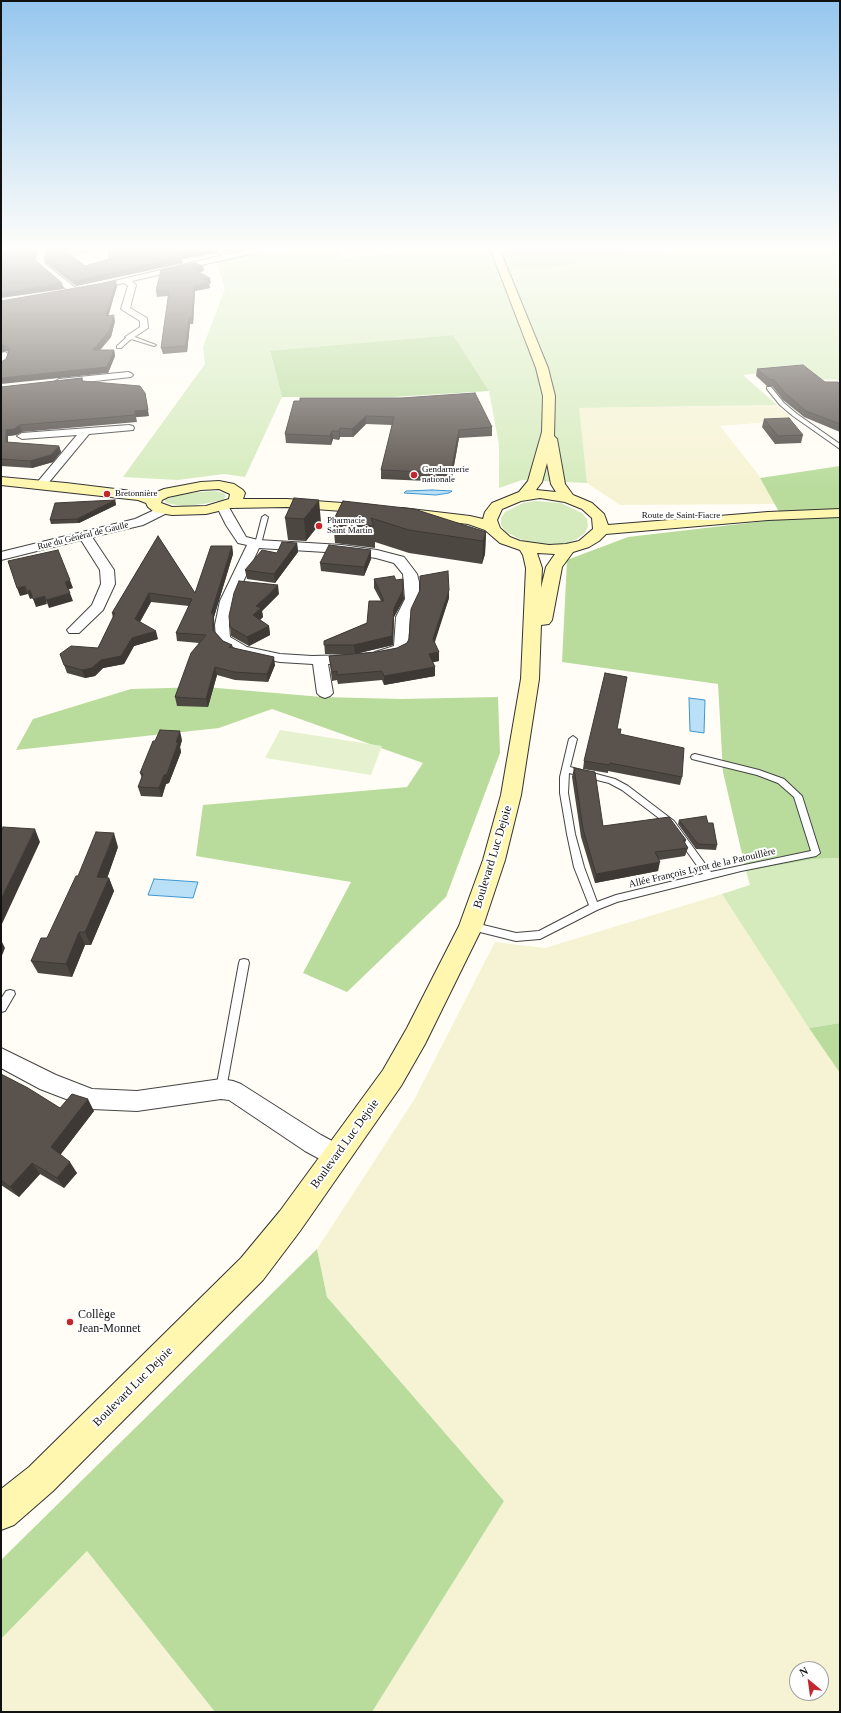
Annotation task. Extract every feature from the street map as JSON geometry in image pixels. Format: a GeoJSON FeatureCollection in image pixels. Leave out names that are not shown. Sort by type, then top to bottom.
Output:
{"type":"FeatureCollection","features":[{"type":"Feature","properties":{"kind":"main road"},"geometry":{"type":"LineString","coordinates":[[526,328],[542,368],[549,396],[549,432],[558,484],[568,498]]}},
{"type":"Feature","properties":{"kind":"main road"},"geometry":{"type":"LineString","coordinates":[[524,496],[535,482],[549,432]]}},
{"type":"Feature","properties":{"kind":"main road"},"geometry":{"type":"LineString","coordinates":[[1,482],[66,487],[140,496],[158,505],[195,511],[231,501],[287,503],[420,513],[470,520],[492,527],[505,540],[526,548],[549,550],[567,549],[588,542],[601,530],[599,517],[594,511],[581,502],[552,495],[524,496],[508,500],[497,506],[471,510],[420,513]]}},
{"type":"Feature","properties":{"kind":"main road"},"geometry":{"type":"LineString","coordinates":[[66,487],[82,486],[170,491],[219,485],[229,487],[231,501]]}},
{"type":"Feature","properties":{"kind":"main road"},"geometry":{"type":"LineString","coordinates":[[158,505],[158,496],[170,491]]}},
{"type":"Feature","properties":{"kind":"main road"},"geometry":{"type":"LineString","coordinates":[[492,527],[491,515],[497,506]]}},
{"type":"Feature","properties":{"kind":"main road","name":"Route de Saint-Fiacre"},"geometry":{"type":"LineString","coordinates":[[594,511],[615,514],[768,516]]}},
{"type":"Feature","properties":{"kind":"main road","name":"Route de Saint-Fiacre"},"geometry":{"type":"LineString","coordinates":[[601,530],[768,516],[840,513]]}},
{"type":"Feature","properties":{"kind":"main road","name":"Boulevard Luc Dejoie"},"geometry":{"type":"LineString","coordinates":[[526,548],[531,555],[534,568],[530,679]]}},
{"type":"Feature","properties":{"kind":"main road","name":"Boulevard Luc Dejoie"},"geometry":{"type":"LineString","coordinates":[[1,1512],[41,1479],[252,1269],[290,1221],[399,1066],[442,986],[471,926],[494,860],[511,795],[530,679],[554,567],[567,549]]}},
{"type":"Feature","properties":{"kind":"street"},"geometry":{"type":"LineString","coordinates":[[130,337],[144,328]]}},
{"type":"Feature","properties":{"kind":"street"},"geometry":{"type":"LineString","coordinates":[[1,356],[5,355],[1,365]]}},
{"type":"Feature","properties":{"kind":"street"},"geometry":{"type":"LineString","coordinates":[[46,384],[128,375]]}},
{"type":"Feature","properties":{"kind":"street"},"geometry":{"type":"LineString","coordinates":[[22,436],[128,428]]}},
{"type":"Feature","properties":{"kind":"street"},"geometry":{"type":"LineString","coordinates":[[41,485],[87,430]]}},
{"type":"Feature","properties":{"kind":"street"},"geometry":{"type":"LineString","coordinates":[[231,501],[238,535],[242,540],[256,544],[342,549],[377,554],[399,560],[406,568],[412,582],[412,599],[403,617],[401,648],[392,653],[376,656],[355,659],[320,660],[280,658],[244,651],[231,645],[223,638],[222,625],[227,601],[234,583],[256,544]]}},
{"type":"Feature","properties":{"kind":"street","name":"Rue du Général de Gaulle"},"geometry":{"type":"LineString","coordinates":[[1,556],[139,522],[158,505]]}},
{"type":"Feature","properties":{"kind":"street"},"geometry":{"type":"LineString","coordinates":[[74,630],[98,607],[108,584],[107,570],[85,536]]}},
{"type":"Feature","properties":{"kind":"street"},"geometry":{"type":"LineString","coordinates":[[234,583],[249,585]]}},
{"type":"Feature","properties":{"kind":"street"},"geometry":{"type":"LineString","coordinates":[[320,660],[325,693]]}},
{"type":"Feature","properties":{"kind":"street"},"geometry":{"type":"LineString","coordinates":[[1,1057],[48,1082],[92,1099],[137,1101],[221,1089],[233,1091],[313,1143],[337,1156]]}},
{"type":"Feature","properties":{"kind":"lane"},"geometry":{"type":"LineString","coordinates":[[119,347],[130,337],[154,345]]}},
{"type":"Feature","properties":{"kind":"lane"},"geometry":{"type":"LineString","coordinates":[[769,388],[782,404],[791,412],[840,447]]}},
{"type":"Feature","properties":{"kind":"lane"},"geometry":{"type":"LineString","coordinates":[[256,544],[265,517]]}},
{"type":"Feature","properties":{"kind":"lane"},"geometry":{"type":"LineString","coordinates":[[573,739],[566,768],[564,794],[579,867],[594,907]]}},
{"type":"Feature","properties":{"kind":"lane","name":"Allée François Lyrot de la Patouillère"},"geometry":{"type":"LineString","coordinates":[[471,926],[516,937],[540,935],[594,907],[616,899],[709,876],[816,854],[798,796],[780,780],[759,773],[695,757]]}},
{"type":"Feature","properties":{"kind":"lane"},"geometry":{"type":"LineString","coordinates":[[566,768],[612,781],[625,788],[671,823],[709,876]]}},
{"type":"Feature","properties":{"kind":"lane"},"geometry":{"type":"LineString","coordinates":[[221,1089],[244,963]]}},
{"type":"Feature","properties":{"kind":"lane"},"geometry":{"type":"LineString","coordinates":[[1,1008],[10,994]]}},
{"type":"Feature","properties":{"kind":"shaded area"},"geometry":{"type":"Polygon","coordinates":[[[777,405],[794,420],[720,426],[758,474],[775,504],[620,505],[587,483],[578,408],[777,405]]]}},
{"type":"Feature","properties":{"kind":"shaded area"},"geometry":{"type":"Polygon","coordinates":[[[722,894],[840,1073],[840,1712],[372,1712],[504,1501],[327,1297],[317,1249],[414,1100],[495,942],[545,948],[722,894]]]}},
{"type":"Feature","properties":{"kind":"shaded area"},"geometry":{"type":"Polygon","coordinates":[[[87,1551],[215,1712],[1,1712],[1,1639],[87,1551]]]}},
{"type":"Feature","properties":{"kind":"green space"},"geometry":{"type":"Polygon","coordinates":[[[210,328],[840,328],[840,380],[818,379],[802,369],[743,375],[777,405],[579,408],[587,483],[522,480],[499,488],[499,445],[489,391],[453,335],[270,352],[282,397],[245,477],[224,474],[178,480],[123,477],[205,364],[203,347],[210,328]]]}},
{"type":"Feature","properties":{"kind":"green space"},"geometry":{"type":"Polygon","coordinates":[[[453,335],[489,391],[393,397],[282,397],[270,351],[453,335]]]}},
{"type":"Feature","properties":{"kind":"green space"},"geometry":{"type":"Polygon","coordinates":[[[840,466],[840,858],[815,859],[746,871],[723,772],[718,684],[562,662],[567,560],[628,537],[783,519],[760,478],[840,466]]]}},
{"type":"Feature","properties":{"kind":"green space"},"geometry":{"type":"Polygon","coordinates":[[[214,491],[224,493],[226,496],[223,500],[183,506],[166,503],[165,500],[178,494],[214,491]]]}},
{"type":"Feature","properties":{"kind":"green space"},"geometry":{"type":"Polygon","coordinates":[[[535,501],[561,503],[582,513],[587,519],[588,526],[585,533],[577,539],[567,543],[554,545],[526,542],[506,532],[501,525],[501,518],[505,512],[523,503],[535,501]]]}},
{"type":"Feature","properties":{"kind":"green space"},"geometry":{"type":"Polygon","coordinates":[[[205,687],[322,697],[401,699],[498,697],[500,753],[446,897],[347,992],[303,973],[351,882],[196,856],[203,805],[407,787],[423,763],[272,709],[219,728],[16,750],[33,719],[131,689],[205,687]]]}},
{"type":"Feature","properties":{"kind":"green space"},"geometry":{"type":"Polygon","coordinates":[[[280,730],[382,746],[371,775],[265,758],[280,730]]]}},
{"type":"Feature","properties":{"kind":"green space"},"geometry":{"type":"Polygon","coordinates":[[[840,858],[840,1023],[809,1028],[722,894],[750,885],[746,871],[815,859],[840,858]]]}},
{"type":"Feature","properties":{"kind":"green space"},"geometry":{"type":"Polygon","coordinates":[[[840,1023],[840,1073],[809,1028],[840,1023]]]}},
{"type":"Feature","properties":{"kind":"green space"},"geometry":{"type":"Polygon","coordinates":[[[317,1249],[327,1297],[504,1501],[372,1712],[215,1712],[87,1551],[1,1639],[1,1560],[317,1249]]]}},
{"type":"Feature","properties":{"kind":"water"},"geometry":{"type":"Polygon","coordinates":[[[406,491],[452,491],[449,493],[436,495],[404,493],[406,491]]]}},
{"type":"Feature","properties":{"kind":"water"},"geometry":{"type":"Polygon","coordinates":[[[689,698],[705,700],[704,733],[690,731],[689,698]]]}},
{"type":"Feature","properties":{"kind":"water"},"geometry":{"type":"Polygon","coordinates":[[[154,879],[198,882],[193,898],[148,895],[154,879]]]}},
{"type":"Feature","properties":{"kind":"building"},"geometry":{"type":"Polygon","coordinates":[[[1,328],[110,328],[93,350],[114,350],[107,367],[1,378],[1,362],[6,359],[10,349],[4,345],[1,345],[1,328]]]}},
{"type":"Feature","properties":{"kind":"building"},"geometry":{"type":"Polygon","coordinates":[[[164,328],[188,328],[186,346],[161,348],[164,328]]]}},
{"type":"Feature","properties":{"kind":"building"},"geometry":{"type":"Polygon","coordinates":[[[803,365],[825,382],[838,382],[840,384],[840,424],[806,411],[785,393],[774,380],[769,379],[757,369],[803,365]]]}},
{"type":"Feature","properties":{"kind":"building"},"geometry":{"type":"Polygon","coordinates":[[[82,378],[82,381],[140,386],[145,393],[148,410],[135,411],[135,415],[20,425],[14,429],[6,430],[6,442],[59,446],[51,455],[30,461],[1,459],[1,387],[82,378]]]}},
{"type":"Feature","properties":{"kind":"building"},"geometry":{"type":"Polygon","coordinates":[[[475,393],[492,427],[459,430],[451,473],[381,470],[394,417],[366,416],[352,429],[340,428],[339,431],[332,431],[330,436],[285,434],[294,401],[300,401],[300,398],[401,398],[475,393]]]}},
{"type":"Feature","properties":{"kind":"building"},"geometry":{"type":"Polygon","coordinates":[[[789,418],[803,435],[778,436],[764,419],[789,418]]]}},
{"type":"Feature","properties":{"kind":"building"},"geometry":{"type":"Polygon","coordinates":[[[294,498],[319,500],[304,519],[285,518],[294,498]]]}},
{"type":"Feature","properties":{"kind":"building"},"geometry":{"type":"Polygon","coordinates":[[[115,500],[77,519],[50,520],[55,503],[115,500]]]}},
{"type":"Feature","properties":{"kind":"building"},"geometry":{"type":"Polygon","coordinates":[[[343,501],[414,509],[486,532],[483,541],[409,530],[371,518],[374,526],[333,521],[343,501]]]}},
{"type":"Feature","properties":{"kind":"building"},"geometry":{"type":"Polygon","coordinates":[[[158,536],[195,593],[211,546],[232,546],[211,614],[213,612],[213,630],[223,641],[232,645],[229,647],[274,657],[267,674],[234,672],[215,667],[206,699],[175,697],[191,653],[206,635],[176,633],[192,599],[149,593],[135,619],[156,631],[132,638],[121,656],[101,660],[92,668],[82,670],[64,665],[60,654],[71,646],[98,648],[115,613],[112,613],[158,536]]]}},
{"type":"Feature","properties":{"kind":"building"},"geometry":{"type":"Polygon","coordinates":[[[282,542],[297,543],[274,574],[245,570],[262,550],[277,553],[282,542]]]}},
{"type":"Feature","properties":{"kind":"building"},"geometry":{"type":"Polygon","coordinates":[[[329,545],[371,550],[364,567],[320,563],[329,545]]]}},
{"type":"Feature","properties":{"kind":"building"},"geometry":{"type":"Polygon","coordinates":[[[58,550],[70,580],[65,582],[70,593],[46,600],[45,596],[33,599],[30,590],[27,591],[25,586],[17,588],[8,561],[58,550]]]}},
{"type":"Feature","properties":{"kind":"building"},"geometry":{"type":"Polygon","coordinates":[[[448,571],[449,590],[433,639],[439,652],[429,654],[435,667],[384,676],[382,671],[337,675],[337,671],[332,672],[329,656],[376,652],[397,648],[407,643],[409,639],[411,609],[420,590],[420,576],[448,571]]]}},
{"type":"Feature","properties":{"kind":"building"},"geometry":{"type":"Polygon","coordinates":[[[394,576],[396,580],[403,579],[403,590],[394,608],[392,636],[354,645],[324,645],[324,641],[367,623],[369,601],[384,601],[374,579],[394,576]]]}},
{"type":"Feature","properties":{"kind":"building"},"geometry":{"type":"Polygon","coordinates":[[[239,581],[278,585],[256,606],[261,608],[253,615],[269,626],[247,637],[230,627],[229,616],[234,593],[239,581]]]}},
{"type":"Feature","properties":{"kind":"building"},"geometry":{"type":"Polygon","coordinates":[[[605,673],[627,677],[617,729],[621,729],[620,734],[684,748],[682,777],[610,763],[609,765],[584,761],[605,673]]]}},
{"type":"Feature","properties":{"kind":"building"},"geometry":{"type":"Polygon","coordinates":[[[160,730],[180,731],[176,742],[178,743],[167,774],[164,775],[159,788],[138,787],[143,774],[140,773],[153,741],[155,741],[160,730]]]}},
{"type":"Feature","properties":{"kind":"building"},"geometry":{"type":"Polygon","coordinates":[[[574,768],[595,772],[603,826],[669,817],[686,840],[683,840],[688,848],[655,852],[660,862],[596,874],[583,829],[574,768]]]}},
{"type":"Feature","properties":{"kind":"building"},"geometry":{"type":"Polygon","coordinates":[[[706,816],[708,823],[713,823],[717,845],[698,844],[679,820],[706,816]]]}},
{"type":"Feature","properties":{"kind":"building"},"geometry":{"type":"Polygon","coordinates":[[[3,827],[35,829],[1,899],[1,834],[3,827]]]}},
{"type":"Feature","properties":{"kind":"building"},"geometry":{"type":"Polygon","coordinates":[[[96,832],[114,833],[97,877],[109,878],[85,932],[79,932],[66,964],[31,961],[41,938],[47,938],[76,876],[78,876],[96,832]]]}},
{"type":"Feature","properties":{"kind":"building"},"geometry":{"type":"Polygon","coordinates":[[[1,1074],[28,1088],[60,1108],[72,1094],[88,1099],[51,1147],[70,1162],[57,1178],[32,1163],[10,1187],[1,1180],[1,1074]]]}},
{"type":"Feature","properties":{"kind":"place","name":"Gendarmerie nationale"},"geometry":{"type":"Point","coordinates":[414,475]}},
{"type":"Feature","properties":{"kind":"place","name":"Bretonnière"},"geometry":{"type":"Point","coordinates":[107,494]}},
{"type":"Feature","properties":{"kind":"place","name":"Pharmacie Saint Martin"},"geometry":{"type":"Point","coordinates":[319,526]}},
{"type":"Feature","properties":{"kind":"place","name":"Collège Jean-Monnet"},"geometry":{"type":"Point","coordinates":[70,1322]}}]}
